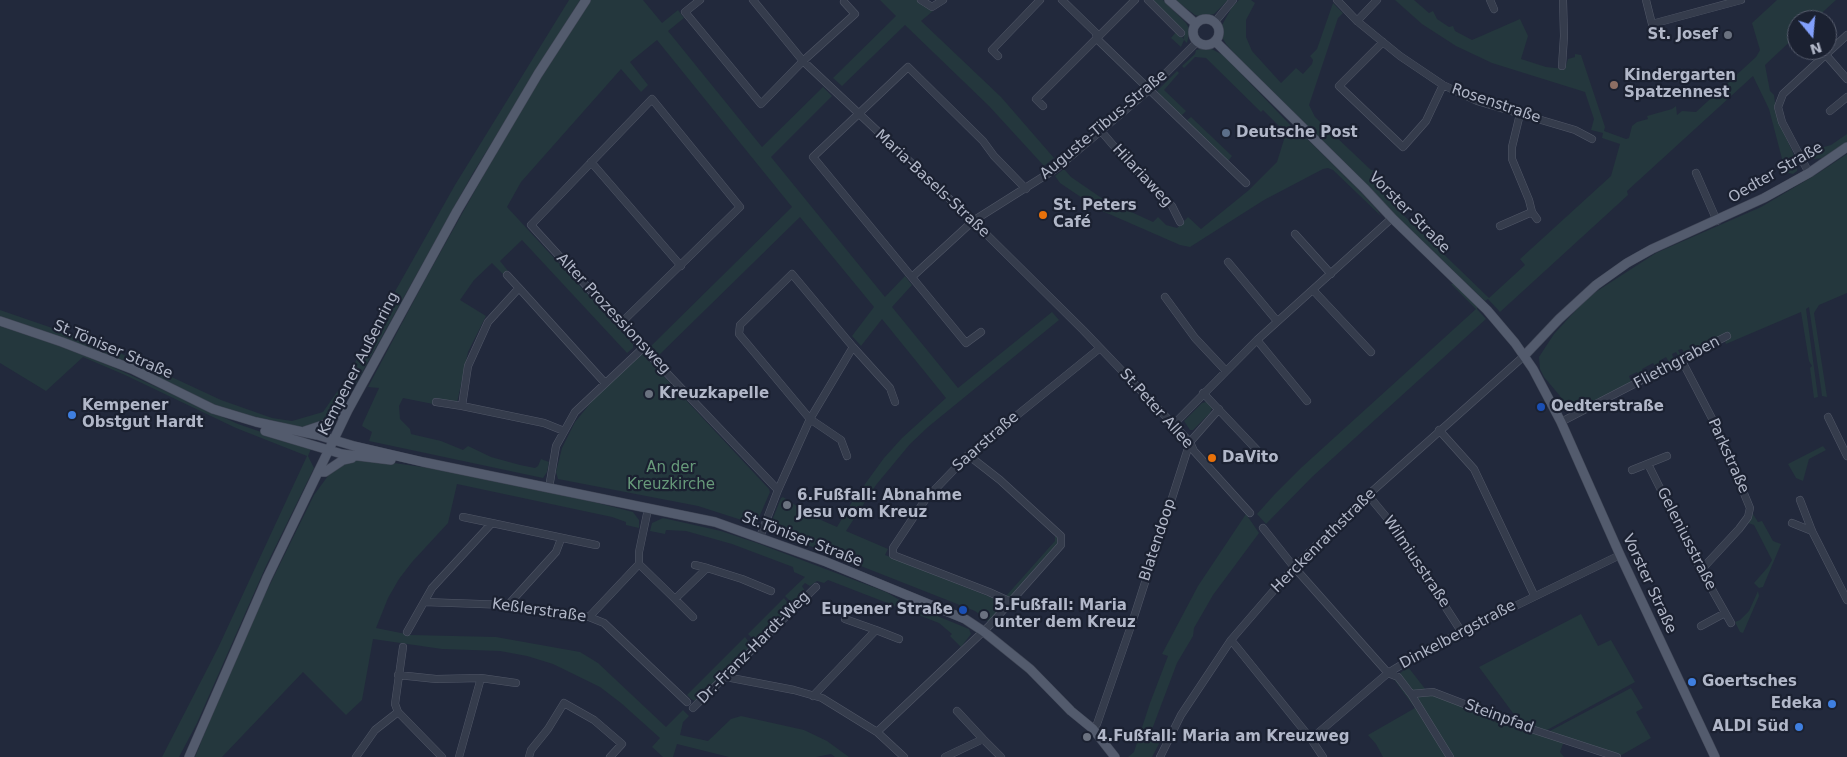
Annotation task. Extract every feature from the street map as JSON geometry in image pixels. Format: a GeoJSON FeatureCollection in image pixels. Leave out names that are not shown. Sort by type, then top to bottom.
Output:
{"type":"FeatureCollection","features":[{"type":"Feature","properties":{"kind":"main road","name":"Kempener Außenring"},"geometry":{"type":"LineString","coordinates":[[189,757],[267,578],[348,410],[461,203],[533,82],[586,0]]}},
{"type":"Feature","properties":{"kind":"main road"},"geometry":{"type":"LineString","coordinates":[[1169,0],[1196,24]]}},
{"type":"Feature","properties":{"kind":"main road"},"geometry":{"type":"LineString","coordinates":[[1204,20],[1214,23],[1218,34],[1215,41],[1204,45],[1197,42],[1193,35],[1196,24],[1204,20]]}},
{"type":"Feature","properties":{"kind":"main road","name":"Vorster Straße"},"geometry":{"type":"LineString","coordinates":[[1215,41],[1366,189],[1392,218],[1488,310],[1524,356],[1560,422],[1715,757]]}},
{"type":"Feature","properties":{"kind":"main road","name":"Oedter Straße"},"geometry":{"type":"LineString","coordinates":[[1524,356],[1589,291],[1627,263],[1652,249],[1764,198],[1809,173],[1847,147]]}},
{"type":"Feature","properties":{"kind":"main road","name":"St.Töniser Straße"},"geometry":{"type":"LineString","coordinates":[[0,321],[132,369],[248,425],[329,451],[356,456],[423,462]]}},
{"type":"Feature","properties":{"kind":"main road","name":"St.Töniser Straße"},"geometry":{"type":"LineString","coordinates":[[213,409],[263,424],[423,462],[715,522],[824,561],[956,615],[983,631],[1030,669],[1071,711],[1093,729],[1115,757]]}},
{"type":"Feature","properties":{"kind":"main road"},"geometry":{"type":"LineString","coordinates":[[302,432],[326,424],[339,412],[348,410]]}},
{"type":"Feature","properties":{"kind":"main road"},"geometry":{"type":"LineString","coordinates":[[318,472],[325,472],[343,460],[356,456]]}},
{"type":"Feature","properties":{"kind":"street"},"geometry":{"type":"LineString","coordinates":[[700,0],[685,12],[760,104],[855,14],[844,2]]}},
{"type":"Feature","properties":{"kind":"street"},"geometry":{"type":"LineString","coordinates":[[921,0],[932,7],[943,0]]}},
{"type":"Feature","properties":{"kind":"street"},"geometry":{"type":"LineString","coordinates":[[998,56],[992,50],[1040,0]]}},
{"type":"Feature","properties":{"kind":"street"},"geometry":{"type":"LineString","coordinates":[[1062,0],[1096,33],[1097,39],[1246,183]]}},
{"type":"Feature","properties":{"kind":"street"},"geometry":{"type":"LineString","coordinates":[[1043,106],[1036,99],[1135,0]]}},
{"type":"Feature","properties":{"kind":"street"},"geometry":{"type":"LineString","coordinates":[[1148,0],[1180,33]]}},
{"type":"Feature","properties":{"kind":"street"},"geometry":{"type":"LineString","coordinates":[[1214,23],[1233,0]]}},
{"type":"Feature","properties":{"kind":"street","name":"Rosenstraße"},"geometry":{"type":"LineString","coordinates":[[1337,0],[1382,42],[1443,85],[1477,100],[1575,130],[1592,139]]}},
{"type":"Feature","properties":{"kind":"street"},"geometry":{"type":"LineString","coordinates":[[1358,21],[1377,0]]}},
{"type":"Feature","properties":{"kind":"street"},"geometry":{"type":"LineString","coordinates":[[1490,0],[1494,9]]}},
{"type":"Feature","properties":{"kind":"street"},"geometry":{"type":"LineString","coordinates":[[1562,66],[1564,36],[1563,0]]}},
{"type":"Feature","properties":{"kind":"street"},"geometry":{"type":"LineString","coordinates":[[1646,0],[1652,24],[1741,0]]}},
{"type":"Feature","properties":{"kind":"street","name":"Maria-Basels-Straße"},"geometry":{"type":"LineString","coordinates":[[756,1],[804,61],[1061,307]]}},
{"type":"Feature","properties":{"kind":"street"},"geometry":{"type":"LineString","coordinates":[[1837,45],[1847,35]]}},
{"type":"Feature","properties":{"kind":"street","name":"Auguste-Tibus-Straße"},"geometry":{"type":"LineString","coordinates":[[912,277],[973,221],[1026,189],[1056,168],[1101,131],[1150,90],[1197,42]]}},
{"type":"Feature","properties":{"kind":"street"},"geometry":{"type":"LineString","coordinates":[[1382,42],[1339,86],[1403,147],[1426,121],[1443,85]]}},
{"type":"Feature","properties":{"kind":"street"},"geometry":{"type":"LineString","coordinates":[[1809,173],[1782,122],[1778,107],[1783,94],[1820,60]]}},
{"type":"Feature","properties":{"kind":"street"},"geometry":{"type":"LineString","coordinates":[[1830,60],[1847,79]]}},
{"type":"Feature","properties":{"kind":"street"},"geometry":{"type":"LineString","coordinates":[[981,332],[966,343],[813,157],[908,67],[982,141],[1026,189]]}},
{"type":"Feature","properties":{"kind":"street"},"geometry":{"type":"LineString","coordinates":[[1830,111],[1847,97]]}},
{"type":"Feature","properties":{"kind":"street"},"geometry":{"type":"LineString","coordinates":[[621,323],[681,266],[740,207],[652,99],[591,162],[681,266]]}},
{"type":"Feature","properties":{"kind":"street"},"geometry":{"type":"LineString","coordinates":[[1520,114],[1512,147],[1512,159],[1532,212],[1537,219]]}},
{"type":"Feature","properties":{"kind":"street","name":"Hilariaweg"},"geometry":{"type":"LineString","coordinates":[[1101,131],[1124,158],[1172,206],[1180,222]]}},
{"type":"Feature","properties":{"kind":"street","name":"Alter Prozessionsweg"},"geometry":{"type":"LineString","coordinates":[[591,162],[531,225],[778,490]]}},
{"type":"Feature","properties":{"kind":"street","name":"Oedter Straße"},"geometry":{"type":"LineString","coordinates":[[1696,173],[1717,221]]}},
{"type":"Feature","properties":{"kind":"street"},"geometry":{"type":"LineString","coordinates":[[1500,226],[1532,212]]}},
{"type":"Feature","properties":{"kind":"street"},"geometry":{"type":"LineString","coordinates":[[1174,425],[1257,340],[1392,218]]}},
{"type":"Feature","properties":{"kind":"street"},"geometry":{"type":"LineString","coordinates":[[1295,234],[1330,274]]}},
{"type":"Feature","properties":{"kind":"street"},"geometry":{"type":"LineString","coordinates":[[1228,262],[1277,322]]}},
{"type":"Feature","properties":{"kind":"street"},"geometry":{"type":"LineString","coordinates":[[847,456],[841,440],[830,430],[810,418],[739,334],[740,325],[792,274],[890,388],[895,402]]}},
{"type":"Feature","properties":{"kind":"street"},"geometry":{"type":"LineString","coordinates":[[507,275],[605,383]]}},
{"type":"Feature","properties":{"kind":"street"},"geometry":{"type":"LineString","coordinates":[[462,406],[468,366],[488,322],[519,288]]}},
{"type":"Feature","properties":{"kind":"street"},"geometry":{"type":"LineString","coordinates":[[1313,290],[1371,352]]}},
{"type":"Feature","properties":{"kind":"street"},"geometry":{"type":"LineString","coordinates":[[1165,296],[1195,338],[1226,371]]}},
{"type":"Feature","properties":{"kind":"street","name":"St.Peter Allee"},"geometry":{"type":"LineString","coordinates":[[1061,307],[1190,442],[1194,451],[1250,513]]}},
{"type":"Feature","properties":{"kind":"street","name":"Fliethgraben"},"geometry":{"type":"LineString","coordinates":[[1560,422],[1682,361],[1727,336]]}},
{"type":"Feature","properties":{"kind":"street"},"geometry":{"type":"LineString","coordinates":[[1257,340],[1308,401]]}},
{"type":"Feature","properties":{"kind":"street"},"geometry":{"type":"LineString","coordinates":[[760,537],[778,490],[810,418],[853,347]]}},
{"type":"Feature","properties":{"kind":"street"},"geometry":{"type":"LineString","coordinates":[[549,488],[556,446],[575,412],[644,348]]}},
{"type":"Feature","properties":{"kind":"street","name":"Saarstraße"},"geometry":{"type":"LineString","coordinates":[[1012,602],[893,555],[893,548],[925,500],[968,455],[1100,348]]}},
{"type":"Feature","properties":{"kind":"street","name":"Herckenrathstraße"},"geometry":{"type":"LineString","coordinates":[[1160,757],[1182,715],[1231,640],[1294,567],[1368,495],[1524,356]]}},
{"type":"Feature","properties":{"kind":"street","name":"Parkstraße"},"geometry":{"type":"LineString","coordinates":[[1682,361],[1717,428],[1750,508],[1748,517],[1739,529],[1701,570]]}},
{"type":"Feature","properties":{"kind":"street"},"geometry":{"type":"LineString","coordinates":[[1203,394],[1257,450]]}},
{"type":"Feature","properties":{"kind":"street"},"geometry":{"type":"LineString","coordinates":[[436,402],[544,423],[564,431]]}},
{"type":"Feature","properties":{"kind":"street","name":"Blatendoop"},"geometry":{"type":"LineString","coordinates":[[1093,729],[1097,724],[1132,623],[1190,442],[1219,409]]}},
{"type":"Feature","properties":{"kind":"street"},"geometry":{"type":"LineString","coordinates":[[1828,417],[1844,443],[1847,456]]}},
{"type":"Feature","properties":{"kind":"street"},"geometry":{"type":"LineString","coordinates":[[1439,430],[1474,469],[1534,595]]}},
{"type":"Feature","properties":{"kind":"street"},"geometry":{"type":"LineString","coordinates":[[877,732],[1012,602],[1061,545],[1062,536],[1000,480],[968,455]]}},
{"type":"Feature","properties":{"kind":"street"},"geometry":{"type":"LineString","coordinates":[[1632,470],[1667,456]]}},
{"type":"Feature","properties":{"kind":"street","name":"Geleniusstraße"},"geometry":{"type":"LineString","coordinates":[[1648,464],[1701,570],[1731,623]]}},
{"type":"Feature","properties":{"kind":"street","name":"Wilmiusstraße"},"geometry":{"type":"LineString","coordinates":[[1368,495],[1392,524],[1461,631]]}},
{"type":"Feature","properties":{"kind":"street"},"geometry":{"type":"LineString","coordinates":[[1800,500],[1812,531],[1847,600]]}},
{"type":"Feature","properties":{"kind":"street"},"geometry":{"type":"LineString","coordinates":[[589,617],[639,564],[639,552],[648,509]]}},
{"type":"Feature","properties":{"kind":"street"},"geometry":{"type":"LineString","coordinates":[[463,517],[596,545]]}},
{"type":"Feature","properties":{"kind":"street"},"geometry":{"type":"LineString","coordinates":[[1792,522],[1812,531]]}},
{"type":"Feature","properties":{"kind":"street"},"geometry":{"type":"LineString","coordinates":[[407,632],[432,588],[492,523]]}},
{"type":"Feature","properties":{"kind":"street"},"geometry":{"type":"LineString","coordinates":[[1263,528],[1294,567],[1388,673],[1398,677],[1411,694],[1450,757]]}},
{"type":"Feature","properties":{"kind":"street"},"geometry":{"type":"LineString","coordinates":[[508,604],[556,552],[561,539]]}},
{"type":"Feature","properties":{"kind":"street","name":"Dinkelbergstraße"},"geometry":{"type":"LineString","coordinates":[[1311,740],[1388,673],[1431,647],[1534,595],[1620,555]]}},
{"type":"Feature","properties":{"kind":"street"},"geometry":{"type":"LineString","coordinates":[[639,564],[693,617]]}},
{"type":"Feature","properties":{"kind":"street"},"geometry":{"type":"LineString","coordinates":[[695,565],[742,578],[771,591]]}},
{"type":"Feature","properties":{"kind":"street"},"geometry":{"type":"LineString","coordinates":[[675,599],[707,568]]}},
{"type":"Feature","properties":{"kind":"street","name":"Dr.-Franz-Hardt-Weg"},"geometry":{"type":"LineString","coordinates":[[693,708],[816,587]]}},
{"type":"Feature","properties":{"kind":"street","name":"Keßlerstraße"},"geometry":{"type":"LineString","coordinates":[[424,602],[508,604],[589,617],[604,623],[687,702]]}},
{"type":"Feature","properties":{"kind":"street"},"geometry":{"type":"LineString","coordinates":[[1701,626],[1725,614]]}},
{"type":"Feature","properties":{"kind":"street"},"geometry":{"type":"LineString","coordinates":[[845,619],[899,639]]}},
{"type":"Feature","properties":{"kind":"street"},"geometry":{"type":"LineString","coordinates":[[814,696],[876,630]]}},
{"type":"Feature","properties":{"kind":"street"},"geometry":{"type":"LineString","coordinates":[[1231,640],[1323,757]]}},
{"type":"Feature","properties":{"kind":"street"},"geometry":{"type":"LineString","coordinates":[[403,647],[395,704],[398,712],[442,757]]}},
{"type":"Feature","properties":{"kind":"street"},"geometry":{"type":"LineString","coordinates":[[398,675],[436,679],[481,678],[516,683]]}},
{"type":"Feature","properties":{"kind":"street"},"geometry":{"type":"LineString","coordinates":[[726,677],[822,698],[877,732],[904,757]]}},
{"type":"Feature","properties":{"kind":"street"},"geometry":{"type":"LineString","coordinates":[[459,757],[481,678]]}},
{"type":"Feature","properties":{"kind":"street","name":"Steinpfad"},"geometry":{"type":"LineString","coordinates":[[1411,694],[1433,692],[1520,725],[1617,757]]}},
{"type":"Feature","properties":{"kind":"street"},"geometry":{"type":"LineString","coordinates":[[529,757],[530,750],[548,729],[564,703],[594,720],[622,744],[610,757]]}},
{"type":"Feature","properties":{"kind":"street"},"geometry":{"type":"LineString","coordinates":[[957,711],[1001,757]]}},
{"type":"Feature","properties":{"kind":"street"},"geometry":{"type":"LineString","coordinates":[[356,757],[375,730],[398,712]]}},
{"type":"Feature","properties":{"kind":"street"},"geometry":{"type":"LineString","coordinates":[[945,757],[983,739]]}},
{"type":"Feature","properties":{"kind":"green space"},"geometry":{"type":"Polygon","coordinates":[[[569,0],[580,0],[473,173],[354,387],[344,382],[455,185],[569,0]]]}},
{"type":"Feature","properties":{"kind":"green space"},"geometry":{"type":"Polygon","coordinates":[[[591,0],[643,0],[662,23],[678,10],[684,18],[668,31],[762,147],[823,87],[832,96],[771,157],[885,297],[905,276],[912,285],[892,307],[958,388],[1052,312],[1059,320],[928,427],[910,444],[876,485],[846,531],[888,549],[885,555],[1005,603],[989,622],[975,611],[772,531],[771,523],[783,497],[812,516],[837,527],[852,502],[884,458],[902,438],[946,398],[882,319],[861,346],[852,336],[874,307],[800,217],[658,356],[650,347],[792,207],[657,40],[630,62],[648,85],[641,92],[621,69],[521,182],[507,207],[633,344],[633,348],[627,353],[522,240],[500,261],[508,271],[504,275],[492,263],[474,280],[460,300],[486,316],[468,352],[457,403],[434,398],[433,404],[403,398],[399,406],[400,419],[410,429],[411,434],[441,441],[463,450],[468,446],[491,457],[535,468],[541,459],[549,462],[547,472],[543,478],[369,441],[372,432],[362,426],[379,388],[368,387],[482,178],[531,93],[591,0]]]}},
{"type":"Feature","properties":{"kind":"green space"},"geometry":{"type":"Polygon","coordinates":[[[880,0],[917,0],[933,11],[921,21],[1001,97],[1054,158],[1044,166],[989,106],[905,25],[842,86],[833,78],[896,16],[880,0]]]}},
{"type":"Feature","properties":{"kind":"green space"},"geometry":{"type":"Polygon","coordinates":[[[1153,0],[1163,0],[1186,23],[1190,30],[1187,43],[1184,40],[1181,47],[1171,38],[1176,32],[1184,39],[1183,34],[1153,0]]]}},
{"type":"Feature","properties":{"kind":"green space"},"geometry":{"type":"Polygon","coordinates":[[[1175,0],[1228,0],[1214,14],[1201,17],[1195,15],[1175,0]]]}},
{"type":"Feature","properties":{"kind":"green space"},"geometry":{"type":"Polygon","coordinates":[[[1239,0],[1251,0],[1255,3],[1246,20],[1246,37],[1252,51],[1281,83],[1296,68],[1303,74],[1312,64],[1313,60],[1310,56],[1317,49],[1333,3],[1343,13],[1338,18],[1309,105],[1315,117],[1371,170],[1379,171],[1372,179],[1387,192],[1397,209],[1489,298],[1525,265],[1520,259],[1611,176],[1620,144],[1602,138],[1603,133],[1591,130],[1594,119],[1585,92],[1492,63],[1456,46],[1422,24],[1395,0],[1414,0],[1429,13],[1433,11],[1437,19],[1449,27],[1453,26],[1455,31],[1472,40],[1520,19],[1528,36],[1521,59],[1546,67],[1565,69],[1568,59],[1575,57],[1575,54],[1581,55],[1605,127],[1604,131],[1626,139],[1629,138],[1632,126],[1637,122],[1648,119],[1647,116],[1672,109],[1676,106],[1677,115],[1682,111],[1696,112],[1756,57],[1760,50],[1752,23],[1777,0],[1836,0],[1825,10],[1787,10],[1787,44],[1765,65],[1770,91],[1774,95],[1777,117],[1797,162],[1797,171],[1793,174],[1786,174],[1769,109],[1753,76],[1627,191],[1628,195],[1500,312],[1488,299],[1485,301],[1385,206],[1378,196],[1240,60],[1222,37],[1221,27],[1232,7],[1239,0]]]}},
{"type":"Feature","properties":{"kind":"green space"},"geometry":{"type":"Polygon","coordinates":[[[1208,47],[1223,55],[1299,134],[1303,135],[1358,189],[1381,216],[1333,170],[1328,168],[1264,200],[1190,247],[1180,245],[1100,210],[1060,183],[1055,176],[1064,169],[1071,177],[1103,199],[1153,222],[1158,217],[1166,225],[1177,228],[1188,217],[1201,229],[1249,190],[1277,162],[1286,133],[1263,110],[1261,112],[1206,58],[1195,57],[1184,68],[1182,66],[1195,54],[1196,50],[1208,47]]]}},
{"type":"Feature","properties":{"kind":"green space"},"geometry":{"type":"Polygon","coordinates":[[[1177,71],[1179,73],[1164,90],[1186,111],[1181,116],[1157,91],[1177,71]]]}},
{"type":"Feature","properties":{"kind":"green space"},"geometry":{"type":"Polygon","coordinates":[[[1191,117],[1232,156],[1229,160],[1186,121],[1191,117]]]}},
{"type":"Feature","properties":{"kind":"green space"},"geometry":{"type":"Polygon","coordinates":[[[1847,134],[1847,143],[1822,158],[1814,159],[1806,152],[1831,145],[1847,134]]]}},
{"type":"Feature","properties":{"kind":"green space"},"geometry":{"type":"Polygon","coordinates":[[[1847,154],[1847,293],[1819,305],[1814,313],[1827,397],[1822,396],[1809,307],[1806,309],[1818,397],[1814,398],[1810,368],[1812,366],[1809,361],[1801,312],[1726,344],[1723,335],[1685,354],[1682,349],[1678,350],[1681,356],[1679,357],[1676,352],[1672,354],[1674,360],[1669,362],[1666,357],[1659,361],[1662,366],[1657,369],[1653,363],[1642,369],[1645,375],[1640,377],[1637,372],[1629,376],[1631,382],[1574,411],[1565,412],[1560,396],[1544,377],[1540,369],[1539,357],[1554,334],[1588,297],[1656,253],[1761,207],[1847,154]]]}},
{"type":"Feature","properties":{"kind":"green space"},"geometry":{"type":"Polygon","coordinates":[[[1451,284],[1455,284],[1478,307],[1477,309],[1486,319],[1312,477],[1266,524],[1257,514],[1274,495],[1302,467],[1476,309],[1451,284]]]}},
{"type":"Feature","properties":{"kind":"green space"},"geometry":{"type":"Polygon","coordinates":[[[0,310],[120,353],[221,400],[272,418],[292,421],[323,412],[344,382],[325,422],[309,428],[295,429],[222,409],[57,336],[0,317],[0,310]]]}},
{"type":"Feature","properties":{"kind":"green space"},"geometry":{"type":"Polygon","coordinates":[[[0,325],[55,343],[95,359],[238,424],[311,449],[308,456],[314,468],[266,566],[197,723],[179,757],[162,757],[218,648],[307,456],[236,428],[83,357],[46,391],[0,363],[0,325]]]}},
{"type":"Feature","properties":{"kind":"green space","name":"An der Kreuzkirche"},"geometry":{"type":"Polygon","coordinates":[[[642,354],[769,489],[770,492],[757,522],[754,524],[698,506],[558,479],[556,472],[562,448],[575,422],[593,400],[642,354]]]}},
{"type":"Feature","properties":{"kind":"green space"},"geometry":{"type":"Polygon","coordinates":[[[1206,402],[1212,408],[1210,413],[1193,430],[1190,430],[1184,421],[1202,403],[1206,402]]]}},
{"type":"Feature","properties":{"kind":"green space"},"geometry":{"type":"Polygon","coordinates":[[[1823,446],[1826,450],[1809,459],[1803,481],[1796,478],[1788,464],[1823,446]]]}},
{"type":"Feature","properties":{"kind":"green space"},"geometry":{"type":"Polygon","coordinates":[[[353,460],[387,462],[443,470],[578,498],[633,512],[639,520],[639,528],[626,525],[626,522],[612,517],[457,484],[448,523],[399,579],[388,598],[376,628],[411,635],[496,637],[580,652],[598,663],[666,727],[683,710],[689,716],[683,722],[680,735],[708,741],[731,719],[741,716],[804,730],[827,741],[849,757],[835,757],[831,754],[816,757],[729,757],[677,744],[673,757],[663,757],[652,747],[660,738],[621,703],[600,687],[553,664],[527,656],[500,651],[442,649],[373,639],[362,700],[346,715],[303,672],[222,757],[195,757],[241,643],[314,495],[333,469],[353,460]]]}},
{"type":"Feature","properties":{"kind":"green space"},"geometry":{"type":"Polygon","coordinates":[[[1246,514],[1259,533],[1213,595],[1194,628],[1193,636],[1177,663],[1151,732],[1161,740],[1152,757],[1128,757],[1134,752],[1168,656],[1162,654],[1198,586],[1246,514]]]}},
{"type":"Feature","properties":{"kind":"green space"},"geometry":{"type":"Polygon","coordinates":[[[1753,514],[1758,522],[1762,521],[1773,541],[1781,544],[1763,587],[1759,588],[1754,583],[1772,560],[1754,525],[1748,523],[1753,514]]]}},
{"type":"Feature","properties":{"kind":"green space"},"geometry":{"type":"Polygon","coordinates":[[[663,518],[721,531],[757,543],[886,592],[903,602],[969,629],[971,634],[961,647],[950,636],[952,634],[939,623],[828,580],[824,583],[817,581],[810,586],[805,583],[802,586],[805,591],[804,594],[792,603],[785,596],[805,577],[794,572],[793,567],[732,544],[686,531],[666,530],[665,534],[650,531],[652,523],[663,518]]]}},
{"type":"Feature","properties":{"kind":"green space"},"geometry":{"type":"Polygon","coordinates":[[[1055,534],[1058,537],[1058,543],[1010,597],[1006,596],[1055,541],[1055,534]]]}},
{"type":"Feature","properties":{"kind":"green space"},"geometry":{"type":"Polygon","coordinates":[[[1758,591],[1759,596],[1743,633],[1740,632],[1735,622],[1740,620],[1749,611],[1758,591]]]}},
{"type":"Feature","properties":{"kind":"green space"},"geometry":{"type":"Polygon","coordinates":[[[784,598],[791,607],[757,641],[754,640],[748,634],[784,598]]]}},
{"type":"Feature","properties":{"kind":"green space"},"geometry":{"type":"Polygon","coordinates":[[[1581,614],[1598,646],[1611,640],[1635,682],[1547,731],[1521,724],[1479,667],[1581,614]]]}},
{"type":"Feature","properties":{"kind":"green space"},"geometry":{"type":"Polygon","coordinates":[[[745,637],[752,646],[695,701],[691,699],[687,695],[745,637]]]}},
{"type":"Feature","properties":{"kind":"green space"},"geometry":{"type":"Polygon","coordinates":[[[1408,667],[1426,690],[1414,692],[1399,674],[1408,667]]]}},
{"type":"Feature","properties":{"kind":"green space"},"geometry":{"type":"Polygon","coordinates":[[[1396,676],[1448,757],[1383,757],[1376,744],[1368,735],[1415,708],[1393,678],[1396,676]]]}},
{"type":"Feature","properties":{"kind":"green space"},"geometry":{"type":"Polygon","coordinates":[[[1631,688],[1643,708],[1636,712],[1651,738],[1620,756],[1548,732],[1631,688]]]}},
{"type":"Feature","properties":{"kind":"green space"},"geometry":{"type":"Polygon","coordinates":[[[1432,693],[1564,741],[1560,752],[1564,757],[1453,757],[1439,738],[1416,697],[1432,693]]]}},
{"type":"Feature","properties":{"kind":"place","name":"St. Josef"},"geometry":{"type":"Point","coordinates":[1728,35]}},
{"type":"Feature","properties":{"kind":"place","name":"Kindergarten Spatzennest"},"geometry":{"type":"Point","coordinates":[1614,85]}},
{"type":"Feature","properties":{"kind":"place","name":"Deutsche Post"},"geometry":{"type":"Point","coordinates":[1226,133]}},
{"type":"Feature","properties":{"kind":"place","name":"St. Peters Café"},"geometry":{"type":"Point","coordinates":[1043,215]}},
{"type":"Feature","properties":{"kind":"place","name":"Kreuzkapelle"},"geometry":{"type":"Point","coordinates":[649,394]}},
{"type":"Feature","properties":{"kind":"place","name":"Oedterstraße"},"geometry":{"type":"Point","coordinates":[1541,407]}},
{"type":"Feature","properties":{"kind":"place","name":"Kempener Obstgut Hardt"},"geometry":{"type":"Point","coordinates":[72,415]}},
{"type":"Feature","properties":{"kind":"place","name":"DaVito"},"geometry":{"type":"Point","coordinates":[1212,458]}},
{"type":"Feature","properties":{"kind":"place","name":"6.Fußfall: Abnahme Jesu vom Kreuz"},"geometry":{"type":"Point","coordinates":[787,505]}},
{"type":"Feature","properties":{"kind":"place","name":"Eupener Straße"},"geometry":{"type":"Point","coordinates":[963,610]}},
{"type":"Feature","properties":{"kind":"place","name":"5.Fußfall: Maria unter dem Kreuz"},"geometry":{"type":"Point","coordinates":[984,615]}},
{"type":"Feature","properties":{"kind":"place","name":"Goertsches"},"geometry":{"type":"Point","coordinates":[1692,682]}},
{"type":"Feature","properties":{"kind":"place","name":"Edeka"},"geometry":{"type":"Point","coordinates":[1832,704]}},
{"type":"Feature","properties":{"kind":"place","name":"ALDI Süd"},"geometry":{"type":"Point","coordinates":[1799,727]}},
{"type":"Feature","properties":{"kind":"place","name":"4.Fußfall: Maria am Kreuzweg"},"geometry":{"type":"Point","coordinates":[1087,737]}}]}
